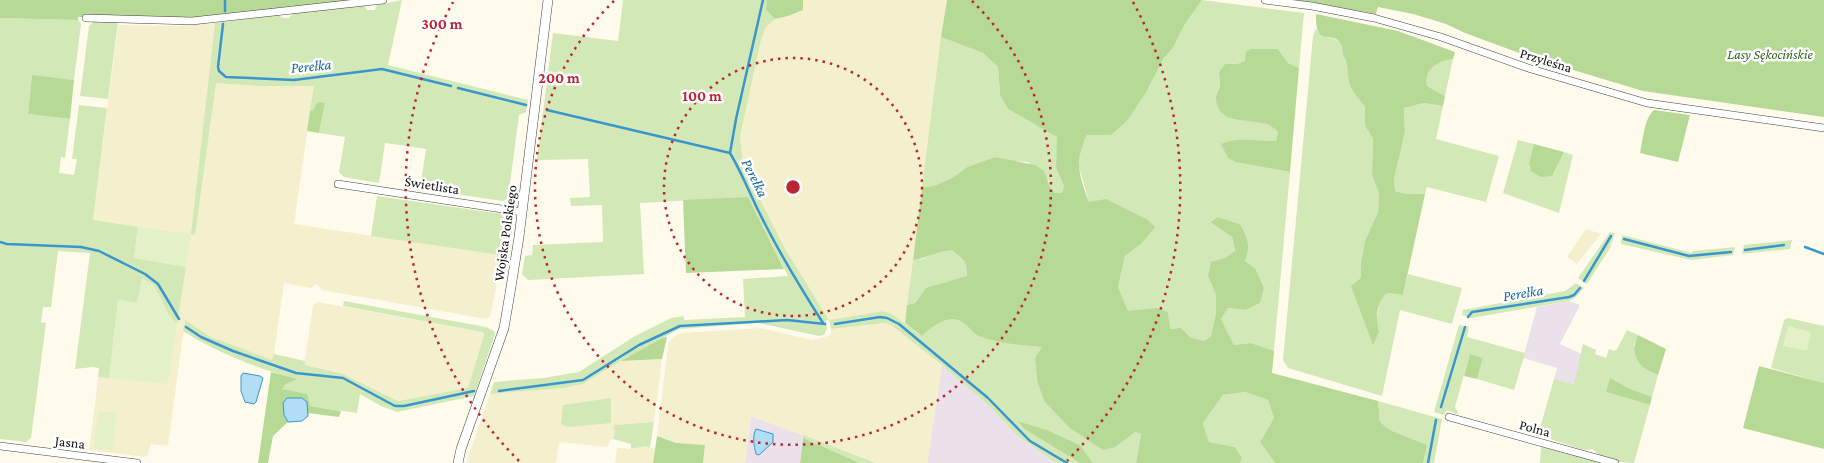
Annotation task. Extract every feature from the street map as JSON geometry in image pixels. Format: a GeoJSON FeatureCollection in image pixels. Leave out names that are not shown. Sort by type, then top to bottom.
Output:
{"type":"FeatureCollection","features":[{"type":"Feature","properties":{"kind":"street"},"geometry":{"type":"LineString","coordinates":[[86,18],[192,21],[383,0]]}},
{"type":"Feature","properties":{"kind":"street","name":"Wojska Polskiego"},"geometry":{"type":"LineString","coordinates":[[458,463],[461,449],[504,328],[522,212],[548,0]]}},
{"type":"Feature","properties":{"kind":"street","name":"Przyleśna"},"geometry":{"type":"LineString","coordinates":[[1265,0],[1312,6],[1374,18],[1441,37],[1532,70],[1648,103],[1728,116],[1824,128]]}},
{"type":"Feature","properties":{"kind":"street","name":"Świetlista"},"geometry":{"type":"LineString","coordinates":[[338,184],[522,212]]}},
{"type":"Feature","properties":{"kind":"street","name":"Polna"},"geometry":{"type":"LineString","coordinates":[[1449,417],[1615,463]]}},
{"type":"Feature","properties":{"kind":"street","name":"Jasna"},"geometry":{"type":"LineString","coordinates":[[0,446],[137,463]]}},
{"type":"Feature","properties":{"kind":"shaded area"},"geometry":{"type":"Polygon","coordinates":[[[803,0],[947,0],[905,323],[892,314],[883,311],[829,320],[784,247],[743,162],[740,137],[761,40],[766,27],[775,19],[803,10],[803,0]]]}},
{"type":"Feature","properties":{"kind":"shaded area"},"geometry":{"type":"Polygon","coordinates":[[[215,23],[195,235],[215,83],[256,86],[314,86],[294,224],[500,255],[490,317],[486,319],[322,290],[317,284],[311,288],[284,283],[273,361],[211,337],[185,320],[168,446],[151,444],[145,457],[89,450],[113,263],[93,220],[118,25],[178,26],[215,23]]]}},
{"type":"Feature","properties":{"kind":"shaded area"},"geometry":{"type":"Polygon","coordinates":[[[1586,229],[1601,234],[1577,264],[1567,257],[1586,229]]]}},
{"type":"Feature","properties":{"kind":"shaded area"},"geometry":{"type":"Polygon","coordinates":[[[1569,301],[1580,305],[1560,344],[1582,354],[1574,384],[1554,379],[1557,368],[1523,358],[1537,307],[1569,301]]]}},
{"type":"Feature","properties":{"kind":"shaded area"},"geometry":{"type":"Polygon","coordinates":[[[318,302],[482,332],[484,336],[468,388],[398,401],[343,374],[304,365],[313,306],[318,302]]]}},
{"type":"Feature","properties":{"kind":"shaded area"},"geometry":{"type":"Polygon","coordinates":[[[884,323],[891,325],[942,365],[927,463],[875,463],[751,416],[745,463],[703,463],[705,445],[676,443],[657,436],[668,346],[670,340],[676,335],[682,333],[761,328],[812,340],[828,336],[831,334],[831,329],[884,323]]]}},
{"type":"Feature","properties":{"kind":"shaded area"},"geometry":{"type":"Polygon","coordinates":[[[662,359],[654,422],[615,425],[615,433],[608,447],[559,442],[556,463],[466,463],[490,394],[563,388],[583,384],[621,361],[662,359]]]}},
{"type":"Feature","properties":{"kind":"shaded area"},"geometry":{"type":"Polygon","coordinates":[[[942,365],[990,407],[1015,434],[1056,463],[927,463],[942,365]]]}},
{"type":"Feature","properties":{"kind":"shaded area"},"geometry":{"type":"Polygon","coordinates":[[[751,416],[803,435],[800,463],[745,463],[751,416]]]}},
{"type":"Feature","properties":{"kind":"shaded area"},"geometry":{"type":"Polygon","coordinates":[[[646,446],[655,449],[653,463],[615,463],[617,448],[631,449],[646,446]]]}},
{"type":"Feature","properties":{"kind":"green space"},"geometry":{"type":"Polygon","coordinates":[[[0,0],[365,0],[192,19],[78,17],[78,20],[0,18],[0,0]]]}},
{"type":"Feature","properties":{"kind":"green space"},"geometry":{"type":"Polygon","coordinates":[[[402,0],[388,65],[528,100],[526,112],[519,115],[508,198],[503,201],[420,189],[426,149],[385,143],[379,183],[344,177],[339,172],[345,137],[319,133],[325,103],[316,104],[313,112],[310,111],[314,86],[256,86],[216,83],[195,235],[191,234],[215,23],[278,15],[283,18],[289,18],[293,13],[364,5],[367,10],[375,10],[377,5],[402,0]]]}},
{"type":"Feature","properties":{"kind":"green space"},"geometry":{"type":"Polygon","coordinates":[[[623,0],[767,0],[766,10],[775,19],[766,27],[761,40],[740,137],[743,162],[784,247],[829,320],[826,320],[827,328],[824,335],[819,336],[758,323],[679,329],[583,384],[563,388],[490,394],[494,382],[543,378],[579,372],[635,336],[671,318],[684,316],[684,320],[745,317],[743,279],[788,276],[748,197],[640,203],[644,274],[528,280],[522,274],[525,256],[532,255],[533,245],[603,242],[602,205],[571,206],[570,198],[590,197],[588,159],[537,160],[553,33],[618,41],[623,0]]]}},
{"type":"Feature","properties":{"kind":"green space"},"geometry":{"type":"Polygon","coordinates":[[[767,0],[803,0],[803,10],[775,19],[766,10],[767,0]]]}},
{"type":"Feature","properties":{"kind":"green space"},"geometry":{"type":"Polygon","coordinates":[[[947,0],[1202,0],[1185,24],[1173,48],[1163,59],[1146,92],[1127,121],[1111,135],[1087,135],[1080,153],[1079,168],[1089,202],[1106,199],[1148,220],[1155,227],[1141,244],[1125,256],[1118,287],[1128,311],[1157,308],[1168,312],[1170,329],[1181,328],[1190,337],[1204,341],[1211,336],[1216,312],[1216,295],[1208,276],[1211,262],[1225,258],[1235,251],[1232,237],[1210,222],[1218,217],[1240,224],[1248,242],[1245,261],[1255,268],[1264,288],[1260,303],[1246,310],[1228,308],[1221,319],[1234,345],[1251,343],[1274,351],[1272,373],[1378,401],[1380,422],[1390,430],[1427,445],[1423,463],[1275,463],[1260,442],[1274,418],[1268,400],[1245,392],[1223,395],[1203,423],[1209,442],[1235,447],[1242,458],[1240,463],[1136,463],[1141,434],[1135,432],[1115,447],[1103,450],[1070,428],[1045,402],[1038,384],[1035,358],[1042,347],[1004,343],[981,337],[960,321],[954,319],[937,324],[922,336],[905,323],[907,305],[915,303],[926,288],[967,276],[964,261],[952,250],[913,260],[922,188],[936,185],[952,178],[967,167],[995,157],[1035,165],[1044,171],[1051,189],[1055,193],[1062,193],[1064,186],[1056,168],[1057,137],[1008,109],[1000,95],[998,67],[983,53],[941,37],[947,0]]]}},
{"type":"Feature","properties":{"kind":"green space"},"geometry":{"type":"Polygon","coordinates":[[[1202,0],[1304,13],[1299,68],[1288,63],[1278,49],[1237,64],[1225,64],[1219,72],[1220,84],[1216,97],[1231,119],[1263,123],[1278,132],[1276,142],[1222,144],[1228,158],[1235,162],[1290,172],[1274,351],[1251,343],[1234,345],[1221,319],[1228,308],[1246,310],[1260,303],[1255,268],[1245,261],[1248,242],[1245,234],[1240,224],[1218,217],[1210,222],[1232,237],[1235,252],[1225,258],[1208,276],[1216,295],[1216,312],[1211,336],[1204,341],[1190,337],[1181,328],[1169,329],[1168,312],[1157,308],[1128,312],[1118,287],[1125,256],[1141,244],[1089,202],[1079,167],[1080,150],[1087,135],[1111,135],[1127,121],[1163,59],[1173,48],[1185,24],[1202,0]]]}},
{"type":"Feature","properties":{"kind":"green space","name":"Lasy Sękocińskie"},"geometry":{"type":"Polygon","coordinates":[[[1297,0],[1824,0],[1824,117],[1643,91],[1530,57],[1446,24],[1413,14],[1378,7],[1376,14],[1297,0]]]}},
{"type":"Feature","properties":{"kind":"green space"},"geometry":{"type":"Polygon","coordinates":[[[1316,14],[1398,31],[1455,52],[1453,59],[1437,64],[1428,75],[1427,86],[1445,96],[1443,106],[1424,103],[1404,108],[1405,132],[1394,179],[1395,191],[1406,194],[1425,194],[1403,295],[1387,293],[1383,297],[1377,316],[1379,332],[1373,345],[1351,286],[1361,278],[1361,262],[1365,241],[1378,212],[1379,194],[1372,174],[1373,139],[1365,126],[1365,107],[1350,85],[1342,46],[1339,41],[1326,37],[1319,32],[1316,14]]]}},
{"type":"Feature","properties":{"kind":"green space"},"geometry":{"type":"Polygon","coordinates":[[[0,18],[78,20],[81,24],[74,80],[32,76],[28,114],[70,119],[65,158],[61,157],[59,173],[74,175],[77,159],[72,159],[79,105],[107,108],[93,220],[138,227],[134,258],[186,267],[177,324],[168,313],[154,286],[138,303],[118,301],[109,378],[98,377],[99,368],[75,369],[90,253],[58,251],[51,307],[43,307],[41,322],[46,323],[31,438],[26,442],[0,439],[0,18]]]}},
{"type":"Feature","properties":{"kind":"green space"},"geometry":{"type":"Polygon","coordinates":[[[94,21],[118,21],[108,99],[80,96],[89,26],[94,21]]]}},
{"type":"Feature","properties":{"kind":"green space"},"geometry":{"type":"Polygon","coordinates":[[[1316,28],[1322,35],[1341,43],[1347,62],[1349,82],[1365,107],[1365,126],[1373,139],[1372,174],[1379,194],[1378,212],[1365,241],[1361,262],[1361,278],[1376,322],[1380,299],[1387,293],[1403,295],[1408,274],[1462,288],[1452,324],[1400,310],[1382,396],[1288,368],[1283,360],[1313,36],[1316,28]]]}},
{"type":"Feature","properties":{"kind":"green space"},"geometry":{"type":"Polygon","coordinates":[[[941,37],[983,53],[998,67],[1000,95],[1008,109],[1058,137],[1056,168],[1064,186],[1062,193],[1055,193],[1051,189],[1049,181],[1028,162],[995,157],[967,167],[952,178],[936,185],[922,188],[941,37]]]}},
{"type":"Feature","properties":{"kind":"green space"},"geometry":{"type":"Polygon","coordinates":[[[1251,49],[1278,49],[1288,63],[1299,68],[1290,172],[1235,162],[1228,158],[1221,144],[1235,140],[1276,141],[1278,132],[1271,126],[1232,119],[1219,109],[1216,98],[1220,86],[1219,72],[1225,64],[1237,64],[1245,61],[1246,52],[1251,49]]]}},
{"type":"Feature","properties":{"kind":"green space"},"geometry":{"type":"Polygon","coordinates":[[[1453,59],[1445,96],[1427,86],[1428,75],[1437,64],[1453,59]]]}},
{"type":"Feature","properties":{"kind":"green space"},"geometry":{"type":"Polygon","coordinates":[[[32,75],[74,80],[70,119],[28,114],[32,75]]]}},
{"type":"Feature","properties":{"kind":"green space"},"geometry":{"type":"Polygon","coordinates":[[[319,102],[325,103],[319,133],[307,131],[310,111],[313,111],[319,102]]]}},
{"type":"Feature","properties":{"kind":"green space"},"geometry":{"type":"Polygon","coordinates":[[[1424,103],[1443,106],[1436,139],[1499,156],[1486,202],[1427,187],[1425,194],[1406,194],[1395,191],[1394,179],[1405,132],[1404,108],[1424,103]]]}},
{"type":"Feature","properties":{"kind":"green space"},"geometry":{"type":"Polygon","coordinates":[[[1654,110],[1690,115],[1678,162],[1640,153],[1646,124],[1654,110]]]}},
{"type":"Feature","properties":{"kind":"green space"},"geometry":{"type":"Polygon","coordinates":[[[1518,140],[1534,144],[1529,168],[1554,173],[1564,152],[1573,155],[1559,213],[1503,193],[1518,140]]]}},
{"type":"Feature","properties":{"kind":"green space"},"geometry":{"type":"Polygon","coordinates":[[[1534,144],[1564,152],[1552,176],[1541,177],[1531,171],[1529,164],[1534,144]]]}},
{"type":"Feature","properties":{"kind":"green space"},"geometry":{"type":"Polygon","coordinates":[[[377,196],[502,214],[505,218],[500,255],[371,236],[377,196]]]}},
{"type":"Feature","properties":{"kind":"green space"},"geometry":{"type":"Polygon","coordinates":[[[748,197],[784,269],[686,273],[683,200],[748,197]]]}},
{"type":"Feature","properties":{"kind":"green space"},"geometry":{"type":"Polygon","coordinates":[[[138,227],[191,234],[186,267],[134,258],[138,227]]]}},
{"type":"Feature","properties":{"kind":"green space"},"geometry":{"type":"Polygon","coordinates":[[[1610,232],[1615,233],[1610,248],[1587,284],[1578,278],[1610,232]]]}},
{"type":"Feature","properties":{"kind":"green space"},"geometry":{"type":"Polygon","coordinates":[[[1622,235],[1692,253],[1693,251],[1735,247],[1733,255],[1691,260],[1621,244],[1622,235]]]}},
{"type":"Feature","properties":{"kind":"green space"},"geometry":{"type":"Polygon","coordinates":[[[1792,240],[1790,249],[1742,254],[1744,245],[1792,240]]]}},
{"type":"Feature","properties":{"kind":"green space"},"geometry":{"type":"Polygon","coordinates":[[[943,250],[952,250],[962,259],[966,267],[967,277],[931,288],[925,291],[915,303],[907,305],[913,260],[922,259],[943,250]]]}},
{"type":"Feature","properties":{"kind":"green space"},"geometry":{"type":"Polygon","coordinates":[[[142,278],[154,285],[168,313],[177,324],[169,378],[166,384],[109,378],[118,301],[137,303],[142,278]]]}},
{"type":"Feature","properties":{"kind":"green space"},"geometry":{"type":"Polygon","coordinates":[[[1576,283],[1584,288],[1576,297],[1569,301],[1471,318],[1462,315],[1463,310],[1565,291],[1576,283]]]}},
{"type":"Feature","properties":{"kind":"green space"},"geometry":{"type":"Polygon","coordinates":[[[344,301],[486,327],[494,331],[495,334],[474,396],[397,412],[381,406],[360,394],[357,413],[310,406],[282,389],[286,384],[296,379],[238,359],[183,331],[185,320],[211,337],[272,360],[274,354],[305,361],[305,365],[343,374],[398,401],[468,388],[484,335],[482,332],[343,306],[344,301]]]}},
{"type":"Feature","properties":{"kind":"green space"},"geometry":{"type":"Polygon","coordinates":[[[883,311],[892,314],[922,336],[937,324],[954,319],[966,325],[981,337],[1019,345],[1043,347],[1126,438],[1135,432],[1141,434],[1136,463],[1093,463],[1080,445],[1047,430],[1017,422],[1024,429],[1080,463],[1056,463],[1015,434],[990,407],[942,365],[891,325],[884,323],[831,329],[829,320],[883,311]]]}},
{"type":"Feature","properties":{"kind":"green space"},"geometry":{"type":"Polygon","coordinates":[[[1788,318],[1824,326],[1824,383],[1771,368],[1784,320],[1788,318]]]}},
{"type":"Feature","properties":{"kind":"green space"},"geometry":{"type":"Polygon","coordinates":[[[1459,325],[1469,327],[1467,337],[1525,353],[1514,390],[1477,379],[1483,358],[1470,354],[1455,407],[1459,415],[1447,410],[1444,415],[1434,412],[1459,325]]]}},
{"type":"Feature","properties":{"kind":"green space"},"geometry":{"type":"Polygon","coordinates":[[[1788,326],[1811,332],[1807,351],[1783,346],[1788,326]]]}},
{"type":"Feature","properties":{"kind":"green space"},"geometry":{"type":"Polygon","coordinates":[[[1627,330],[1638,335],[1634,345],[1642,364],[1645,368],[1658,375],[1652,397],[1610,379],[1606,392],[1650,405],[1634,463],[1612,460],[1601,456],[1593,449],[1584,450],[1538,435],[1554,379],[1574,384],[1583,344],[1596,350],[1595,354],[1606,358],[1609,349],[1614,351],[1617,349],[1627,330]]]}},
{"type":"Feature","properties":{"kind":"green space"},"geometry":{"type":"Polygon","coordinates":[[[1638,335],[1666,349],[1658,375],[1645,369],[1637,360],[1635,342],[1638,335]]]}},
{"type":"Feature","properties":{"kind":"green space"},"geometry":{"type":"Polygon","coordinates":[[[667,337],[662,359],[621,361],[662,338],[667,337]]]}},
{"type":"Feature","properties":{"kind":"green space"},"geometry":{"type":"Polygon","coordinates":[[[1470,354],[1483,358],[1477,379],[1464,376],[1470,354]]]}},
{"type":"Feature","properties":{"kind":"green space"},"geometry":{"type":"Polygon","coordinates":[[[1759,366],[1824,383],[1824,449],[1743,428],[1759,366]]]}},
{"type":"Feature","properties":{"kind":"green space"},"geometry":{"type":"Polygon","coordinates":[[[271,372],[297,379],[286,384],[282,389],[307,394],[310,406],[341,411],[339,417],[308,413],[307,402],[284,415],[288,422],[273,436],[268,463],[258,463],[271,372]]]}},
{"type":"Feature","properties":{"kind":"green space"},"geometry":{"type":"Polygon","coordinates":[[[1610,378],[1628,388],[1652,397],[1650,405],[1606,392],[1610,378]]]}},
{"type":"Feature","properties":{"kind":"green space"},"geometry":{"type":"Polygon","coordinates":[[[1245,392],[1268,400],[1274,418],[1260,442],[1275,463],[1240,463],[1242,458],[1235,447],[1209,442],[1203,423],[1223,395],[1245,392]]]}},
{"type":"Feature","properties":{"kind":"green space"},"geometry":{"type":"Polygon","coordinates":[[[611,398],[611,423],[569,427],[561,425],[563,405],[611,398]]]}},
{"type":"Feature","properties":{"kind":"green space"},"geometry":{"type":"Polygon","coordinates":[[[1378,401],[1442,419],[1434,463],[1423,463],[1427,445],[1390,430],[1380,422],[1378,401]]]}},
{"type":"Feature","properties":{"kind":"green space"},"geometry":{"type":"Polygon","coordinates":[[[98,411],[117,413],[112,450],[94,448],[98,411]]]}},
{"type":"Feature","properties":{"kind":"green space"},"geometry":{"type":"Polygon","coordinates":[[[1017,421],[1047,430],[1080,445],[1093,463],[1080,463],[1024,429],[1017,421]]]}},
{"type":"Feature","properties":{"kind":"green space"},"geometry":{"type":"Polygon","coordinates":[[[654,422],[650,448],[646,446],[631,449],[631,444],[613,439],[615,433],[614,425],[654,422]]]}},
{"type":"Feature","properties":{"kind":"green space"},"geometry":{"type":"Polygon","coordinates":[[[803,435],[875,463],[860,463],[803,438],[803,435]]]}},
{"type":"Feature","properties":{"kind":"green space"},"geometry":{"type":"Polygon","coordinates":[[[657,436],[676,443],[705,445],[703,463],[653,463],[657,436]]]}},
{"type":"Feature","properties":{"kind":"green space"},"geometry":{"type":"Polygon","coordinates":[[[803,438],[860,463],[800,463],[803,438]]]}},
{"type":"Feature","properties":{"kind":"green space"},"geometry":{"type":"Polygon","coordinates":[[[1541,447],[1550,448],[1604,463],[1540,463],[1541,447]]]}},
{"type":"Feature","properties":{"kind":"water"},"geometry":{"type":"Polygon","coordinates":[[[243,373],[263,378],[254,404],[245,402],[241,391],[241,376],[243,373]]]}},
{"type":"Feature","properties":{"kind":"water"},"geometry":{"type":"Polygon","coordinates":[[[287,398],[302,398],[307,402],[308,416],[302,421],[288,422],[284,415],[283,403],[287,398]]]}},
{"type":"Feature","properties":{"kind":"water"},"geometry":{"type":"Polygon","coordinates":[[[756,429],[773,434],[773,442],[759,455],[756,454],[754,444],[756,429]]]}},
{"type":"Feature","properties":{"kind":"waterway","name":"Perełka"},"geometry":{"type":"LineString","coordinates":[[225,0],[225,11]]}},
{"type":"Feature","properties":{"kind":"waterway"},"geometry":{"type":"LineString","coordinates":[[730,153],[763,0]]}},
{"type":"Feature","properties":{"kind":"waterway","name":"Perełka"},"geometry":{"type":"LineString","coordinates":[[223,24],[218,67],[219,71],[226,77],[294,80],[382,69],[451,86]]}},
{"type":"Feature","properties":{"kind":"waterway","name":"Perełka"},"geometry":{"type":"LineString","coordinates":[[458,88],[526,105]]}},
{"type":"Feature","properties":{"kind":"waterway","name":"Perełka"},"geometry":{"type":"LineString","coordinates":[[547,110],[730,153],[774,241],[823,323]]}},
{"type":"Feature","properties":{"kind":"waterway","name":"Perełka"},"geometry":{"type":"LineString","coordinates":[[1584,281],[1611,236]]}},
{"type":"Feature","properties":{"kind":"waterway","name":"Perełka"},"geometry":{"type":"LineString","coordinates":[[1624,239],[1689,256],[1731,252]]}},
{"type":"Feature","properties":{"kind":"waterway"},"geometry":{"type":"LineString","coordinates":[[0,242],[7,244],[81,247],[99,251],[145,274],[158,284],[179,319]]}},
{"type":"Feature","properties":{"kind":"waterway","name":"Perełka"},"geometry":{"type":"LineString","coordinates":[[1745,250],[1784,245]]}},
{"type":"Feature","properties":{"kind":"waterway","name":"Perełka"},"geometry":{"type":"LineString","coordinates":[[1805,247],[1824,254]]}},
{"type":"Feature","properties":{"kind":"waterway","name":"Perełka"},"geometry":{"type":"LineString","coordinates":[[1468,317],[1472,312],[1569,297],[1574,295],[1580,288]]}},
{"type":"Feature","properties":{"kind":"waterway","name":"Perełka"},"geometry":{"type":"LineString","coordinates":[[835,324],[880,317],[899,324],[988,398],[1030,441],[1067,463]]}},
{"type":"Feature","properties":{"kind":"waterway"},"geometry":{"type":"LineString","coordinates":[[499,391],[583,380],[639,345],[680,326],[787,320],[825,324]]}},
{"type":"Feature","properties":{"kind":"waterway"},"geometry":{"type":"LineString","coordinates":[[186,327],[201,337],[233,351],[296,373],[343,378],[395,406],[404,406],[474,391]]}},
{"type":"Feature","properties":{"kind":"waterway","name":"Perełka"},"geometry":{"type":"LineString","coordinates":[[1441,407],[1465,327]]}},
{"type":"Feature","properties":{"kind":"waterway","name":"Perełka"},"geometry":{"type":"LineString","coordinates":[[1428,463],[1436,420]]}}]}
